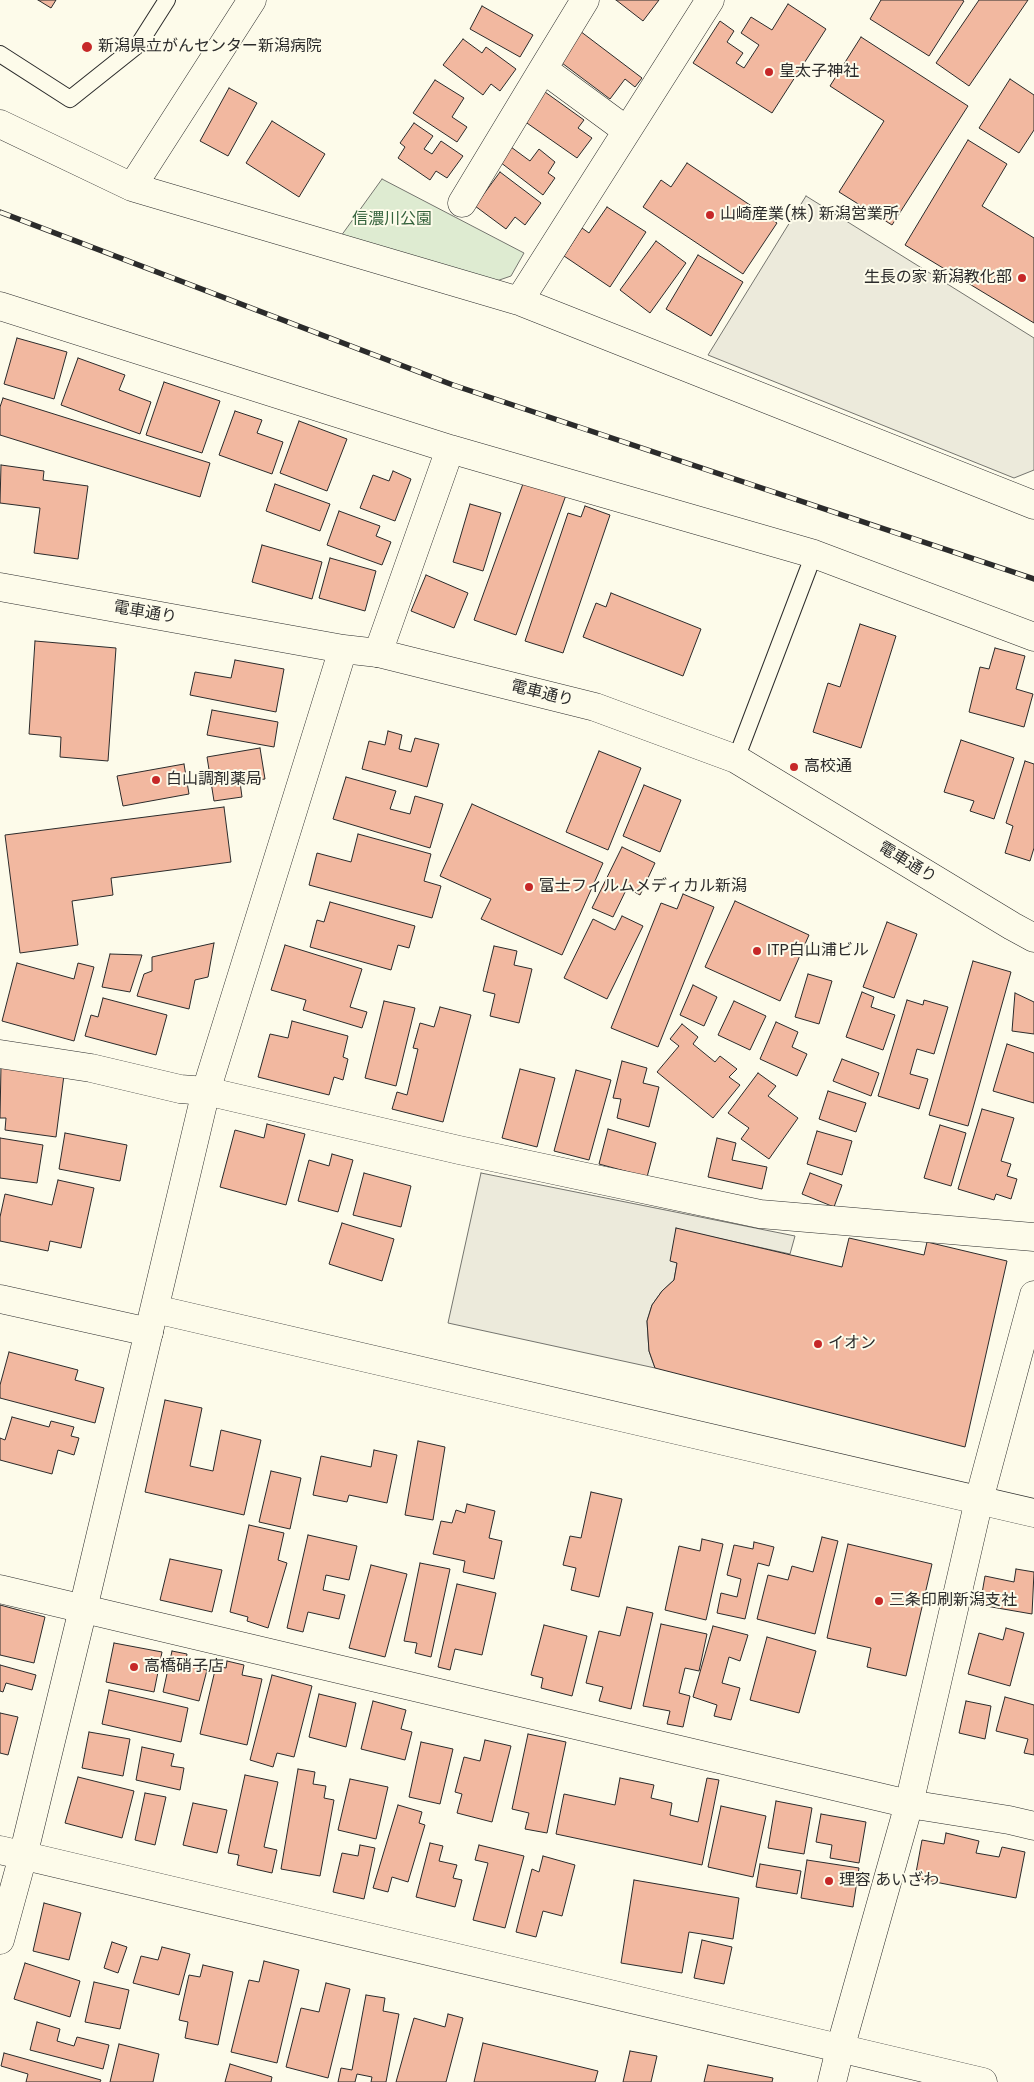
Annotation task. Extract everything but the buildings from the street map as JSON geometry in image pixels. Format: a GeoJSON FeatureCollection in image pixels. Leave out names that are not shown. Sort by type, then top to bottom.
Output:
{"type":"FeatureCollection","features":[{"type":"Feature","properties":{"kind":"street"},"geometry":{"type":"LineString","coordinates":[[132,187],[252,0]]}},
{"type":"Feature","properties":{"kind":"street"},"geometry":{"type":"LineString","coordinates":[[462,203],[585,0]]}},
{"type":"Feature","properties":{"kind":"street"},"geometry":{"type":"LineString","coordinates":[[519,301],[710,0]]}},
{"type":"Feature","properties":{"kind":"street"},"geometry":{"type":"LineString","coordinates":[[543,69],[626,130]]}},
{"type":"Feature","properties":{"kind":"street"},"geometry":{"type":"LineString","coordinates":[[0,124],[132,187],[519,301],[1034,505]]}},
{"type":"Feature","properties":{"kind":"street"},"geometry":{"type":"LineString","coordinates":[[0,306],[450,449],[814,554],[1034,637]]}},
{"type":"Feature","properties":{"kind":"street"},"geometry":{"type":"LineString","coordinates":[[378,653],[450,449]]}},
{"type":"Feature","properties":{"kind":"street","name":"電車通り"},"geometry":{"type":"LineString","coordinates":[[0,587],[343,649],[378,653],[595,707],[736,759],[1034,938]]}},
{"type":"Feature","properties":{"kind":"street"},"geometry":{"type":"LineString","coordinates":[[0,1940],[11,1853],[83,1609],[206,1091],[343,649]]}},
{"type":"Feature","properties":{"kind":"street"},"geometry":{"type":"LineString","coordinates":[[0,1054],[91,1068],[180,1089],[206,1091],[459,1150],[760,1214],[1034,1237]]}},
{"type":"Feature","properties":{"kind":"street"},"geometry":{"type":"LineString","coordinates":[[832,2082],[909,1804],[979,1500],[1034,1295]]}},
{"type":"Feature","properties":{"kind":"street"},"geometry":{"type":"LineString","coordinates":[[0,1298],[152,1321],[1034,1513]]}},
{"type":"Feature","properties":{"kind":"street"},"geometry":{"type":"LineString","coordinates":[[0,1589],[909,1804],[1009,1820],[1034,1826]]}},
{"type":"Feature","properties":{"kind":"street"},"geometry":{"type":"LineString","coordinates":[[11,1853],[983,2082]]}},
{"type":"Feature","properties":{"kind":"lane"},"geometry":{"type":"LineString","coordinates":[[0,54],[70,99],[139,44],[167,0]]}},
{"type":"Feature","properties":{"kind":"lane"},"geometry":{"type":"LineString","coordinates":[[736,759],[814,554]]}},
{"type":"Feature","properties":{"kind":"green space","name":"信濃川公園"},"geometry":{"type":"Polygon","coordinates":[[[382,179],[524,253],[511,276],[485,285],[341,236],[382,179]]]}},
{"type":"Feature","properties":{"kind":"shaded area"},"geometry":{"type":"Polygon","coordinates":[[[806,196],[1034,338],[1034,470],[1014,478],[708,355],[806,196]]]}},
{"type":"Feature","properties":{"kind":"shaded area"},"geometry":{"type":"Polygon","coordinates":[[[481,1173],[795,1236],[790,1254],[676,1229],[677,1263],[674,1280],[662,1291],[652,1305],[647,1321],[649,1351],[655,1368],[448,1323],[481,1173]]]}},
{"type":"Feature","properties":{"kind":"railway"},"geometry":{"type":"LineString","coordinates":[[0,212],[453,385],[1034,579]]}},
{"type":"Feature","properties":{"kind":"place","name":"新潟県立がんセンター新潟病院"},"geometry":{"type":"Point","coordinates":[87,47]}},
{"type":"Feature","properties":{"kind":"place","name":"皇太子神社"},"geometry":{"type":"Point","coordinates":[769,72]}},
{"type":"Feature","properties":{"kind":"place","name":"山崎産業(株) 新潟営業所"},"geometry":{"type":"Point","coordinates":[710,215]}},
{"type":"Feature","properties":{"kind":"place","name":"生長の家 新潟教化部"},"geometry":{"type":"Point","coordinates":[1022,278]}},
{"type":"Feature","properties":{"kind":"place","name":"高校通"},"geometry":{"type":"Point","coordinates":[794,767]}},
{"type":"Feature","properties":{"kind":"place","name":"白山調剤薬局"},"geometry":{"type":"Point","coordinates":[156,780]}},
{"type":"Feature","properties":{"kind":"place","name":"富士フィルムメディカル新潟"},"geometry":{"type":"Point","coordinates":[529,887]}},
{"type":"Feature","properties":{"kind":"place","name":"ITP白山浦ビル"},"geometry":{"type":"Point","coordinates":[757,951]}},
{"type":"Feature","properties":{"kind":"place","name":"イオン"},"geometry":{"type":"Point","coordinates":[818,1344]}},
{"type":"Feature","properties":{"kind":"place","name":"三条印刷新潟支社"},"geometry":{"type":"Point","coordinates":[879,1601]}},
{"type":"Feature","properties":{"kind":"place","name":"高橋硝子店"},"geometry":{"type":"Point","coordinates":[134,1667]}},
{"type":"Feature","properties":{"kind":"place","name":"理容 あいざわ"},"geometry":{"type":"Point","coordinates":[829,1881]}}]}
